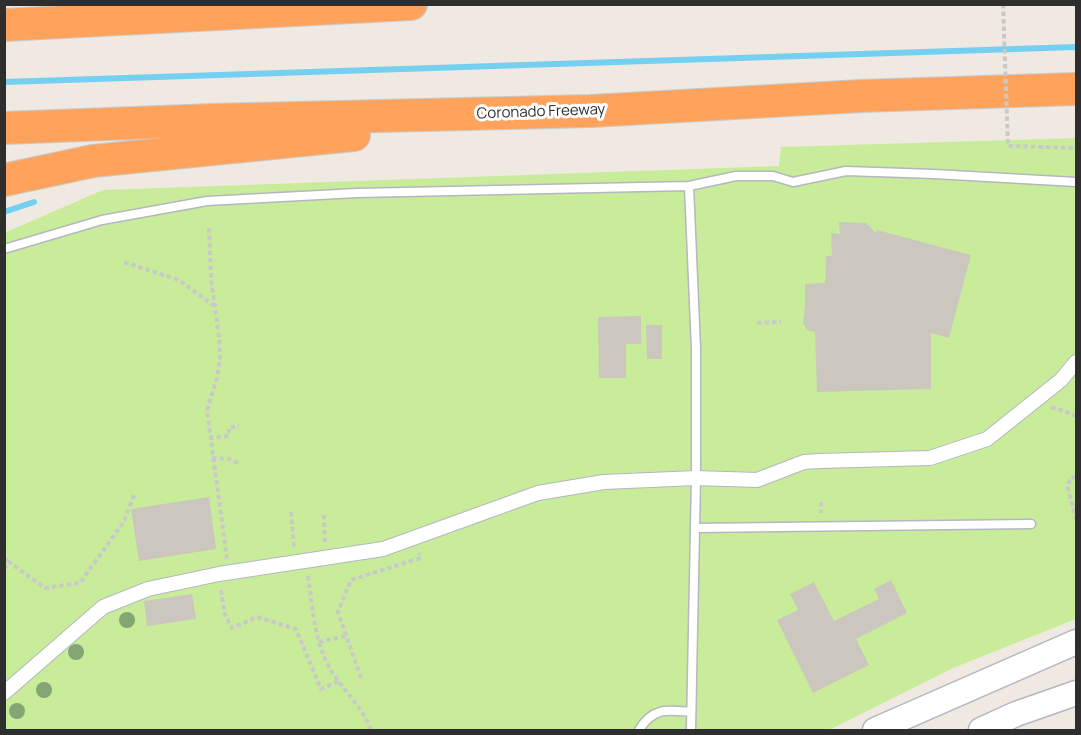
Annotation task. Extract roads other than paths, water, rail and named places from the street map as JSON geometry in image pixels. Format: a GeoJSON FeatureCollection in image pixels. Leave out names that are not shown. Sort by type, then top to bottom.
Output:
{"type":"FeatureCollection","features":[{"type":"Feature","properties":{"kind":"highway"},"geometry":{"type":"LineString","coordinates":[[4,25],[411,4]]}},
{"type":"Feature","properties":{"kind":"highway","name":"Coronado Freeway"},"geometry":{"type":"LineString","coordinates":[[4,128],[213,120],[591,111],[861,96],[1077,89]]}},
{"type":"Feature","properties":{"kind":"highway"},"geometry":{"type":"LineString","coordinates":[[4,180],[93,161],[591,111]]}},
{"type":"Feature","properties":{"kind":"main road"},"geometry":{"type":"LineString","coordinates":[[875,730],[1077,642]]}},
{"type":"Feature","properties":{"kind":"main road"},"geometry":{"type":"LineString","coordinates":[[981,730],[1016,714],[1077,693]]}},
{"type":"Feature","properties":{"kind":"street"},"geometry":{"type":"LineString","coordinates":[[4,693],[103,607],[148,589],[224,573],[383,549],[538,493],[604,482],[696,478],[757,480],[804,462],[930,458],[987,439],[1061,380],[1077,362]]}},
{"type":"Feature","properties":{"kind":"lane"},"geometry":{"type":"LineString","coordinates":[[4,249],[102,220],[207,201],[357,193],[689,186],[736,176],[773,176],[793,182],[846,171],[1077,182]]}},
{"type":"Feature","properties":{"kind":"lane"},"geometry":{"type":"LineString","coordinates":[[689,186],[696,349],[696,528],[691,730]]}},
{"type":"Feature","properties":{"kind":"lane"},"geometry":{"type":"LineString","coordinates":[[696,528],[1031,524]]}},
{"type":"Feature","properties":{"kind":"lane"},"geometry":{"type":"LineString","coordinates":[[639,730],[654,713],[666,710],[691,712]]}},
{"type":"Feature","properties":{"kind":"waterway"},"geometry":{"type":"LineString","coordinates":[[4,82],[1076,47]]}},
{"type":"Feature","properties":{"kind":"waterway"},"geometry":{"type":"LineString","coordinates":[[4,212],[34,202]]}}]}
